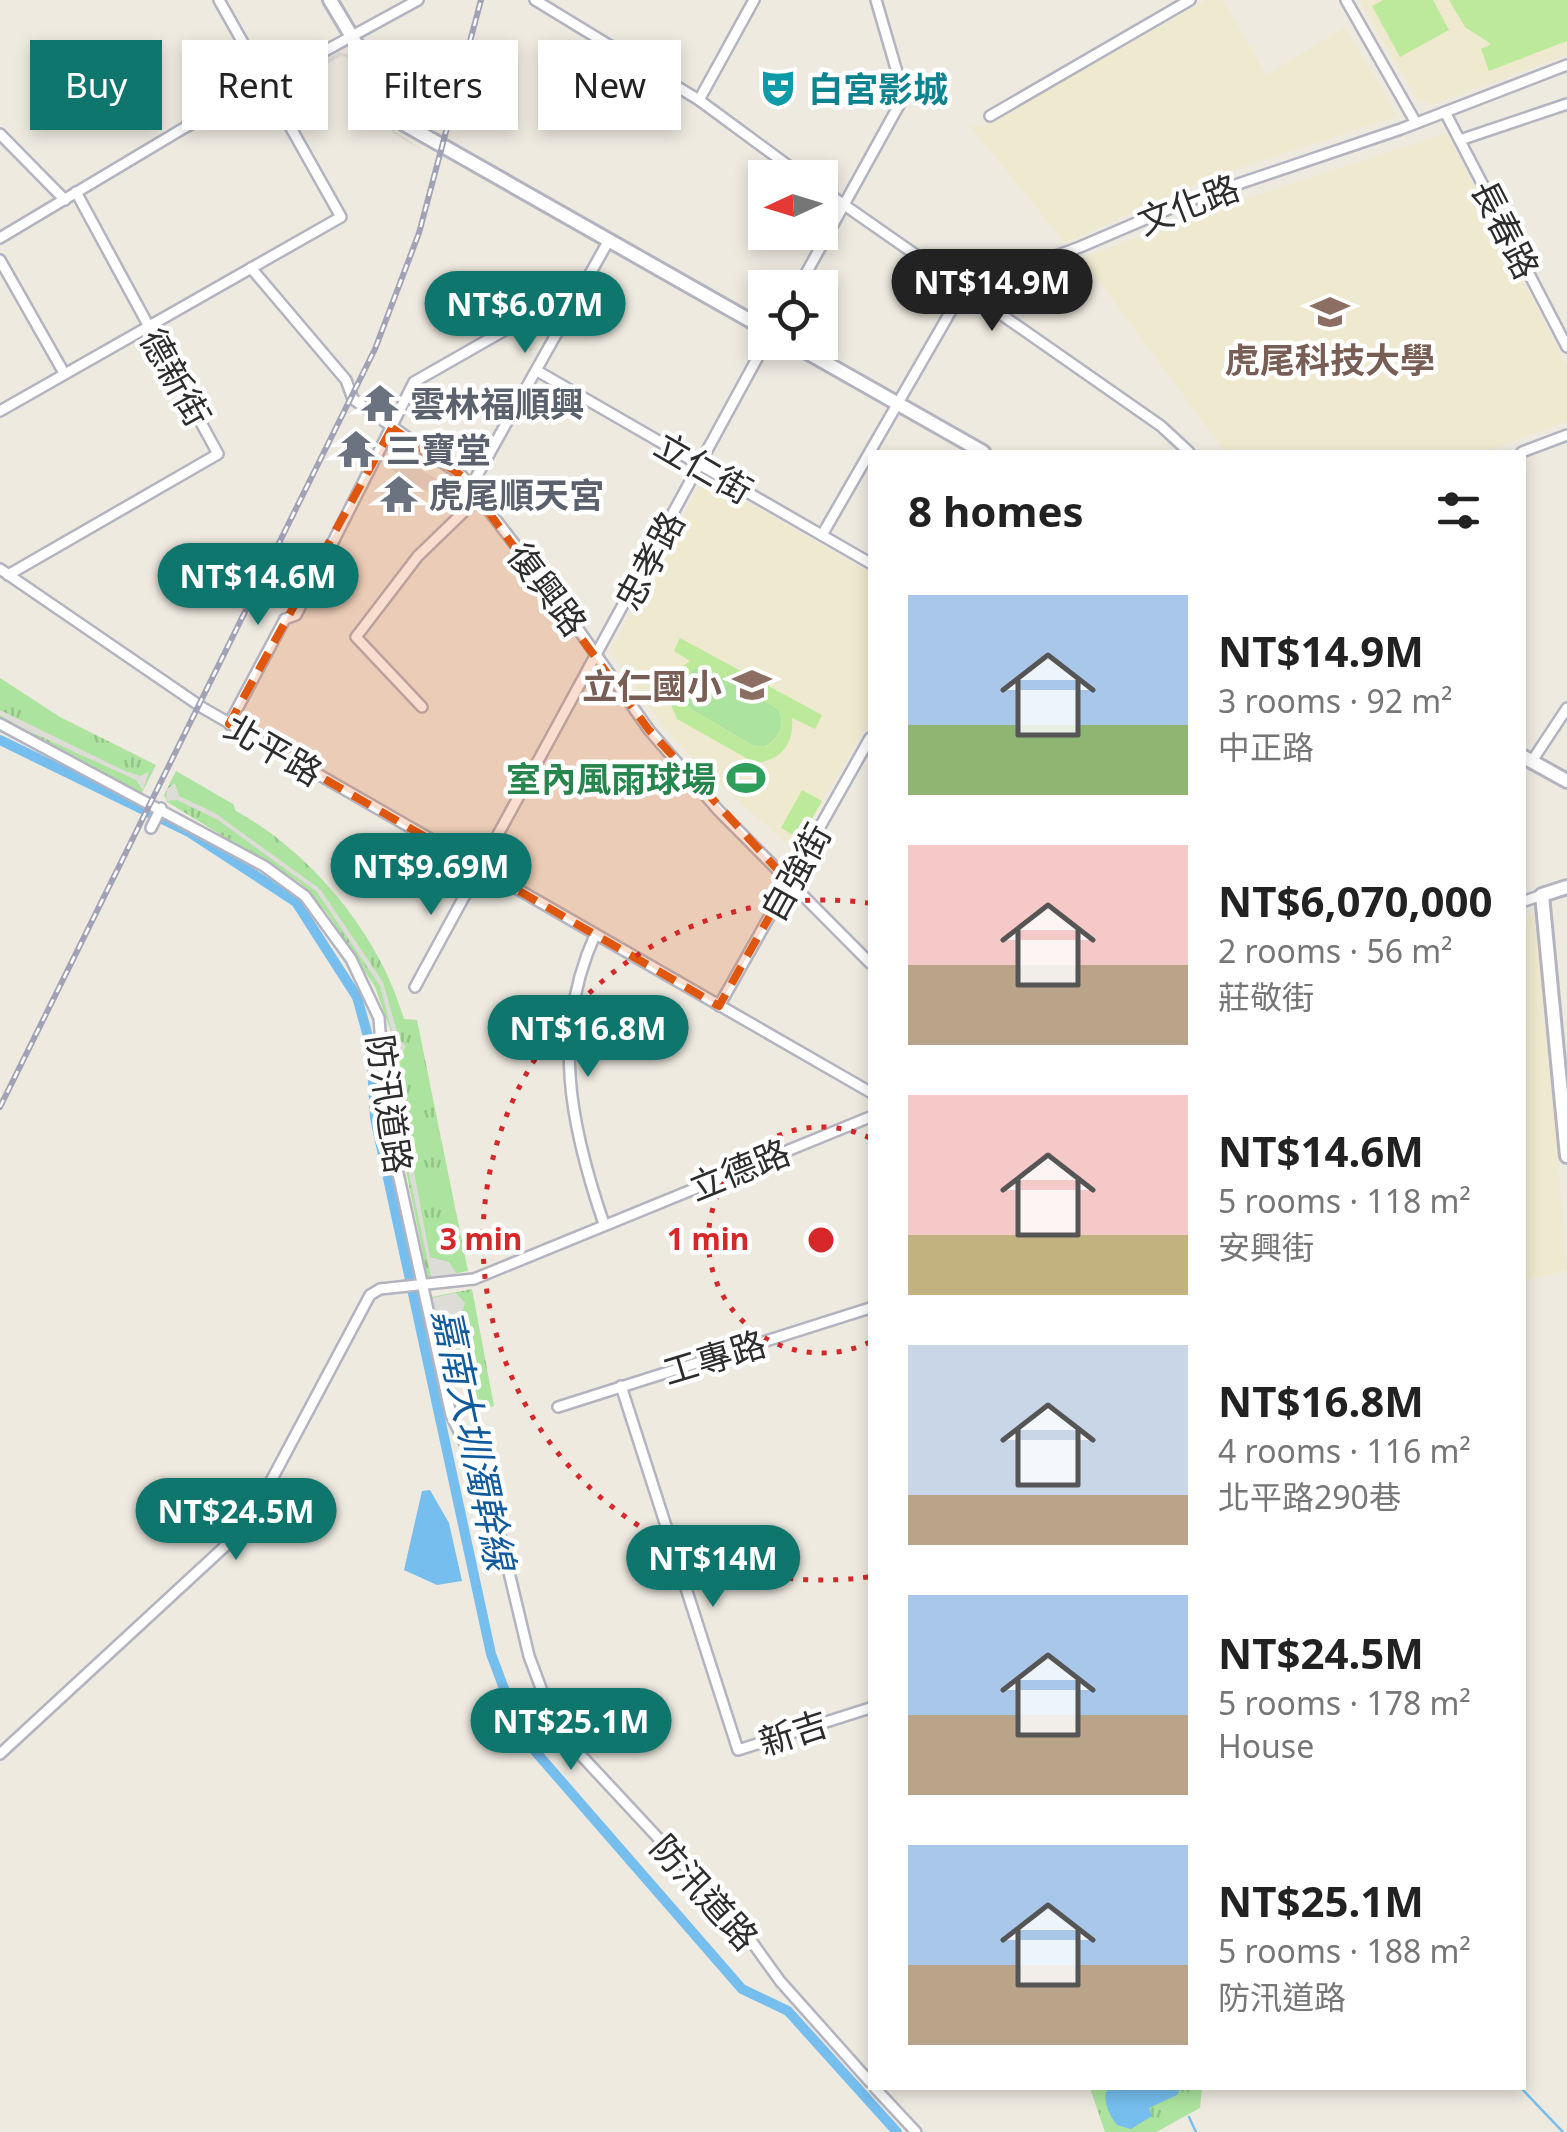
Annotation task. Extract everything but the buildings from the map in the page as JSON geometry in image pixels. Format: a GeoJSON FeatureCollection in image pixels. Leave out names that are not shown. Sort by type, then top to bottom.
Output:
{"type":"FeatureCollection","features":[{"type":"Feature","properties":{"kind":"main road"},"geometry":{"type":"LineString","coordinates":[[330,0],[397,116],[446,149],[748,318]]}},
{"type":"Feature","properties":{"kind":"main road"},"geometry":{"type":"LineString","coordinates":[[821,360],[978,450]]}},
{"type":"Feature","properties":{"kind":"main road"},"geometry":{"type":"LineString","coordinates":[[1527,759],[1567,782]]}},
{"type":"Feature","properties":{"kind":"main road"},"geometry":{"type":"LineString","coordinates":[[1567,887],[1542,895],[1562,1044],[1567,1156]]}},
{"type":"Feature","properties":{"kind":"street"},"geometry":{"type":"LineString","coordinates":[[218,0],[241,40]]}},
{"type":"Feature","properties":{"kind":"street"},"geometry":{"type":"LineString","coordinates":[[328,49],[418,0]]}},
{"type":"Feature","properties":{"kind":"street"},"geometry":{"type":"LineString","coordinates":[[535,0],[698,100],[780,160]]}},
{"type":"Feature","properties":{"kind":"street"},"geometry":{"type":"LineString","coordinates":[[698,100],[754,0]]}},
{"type":"Feature","properties":{"kind":"street"},"geometry":{"type":"LineString","coordinates":[[808,270],[904,96],[876,0]]}},
{"type":"Feature","properties":{"kind":"street"},"geometry":{"type":"LineString","coordinates":[[990,116],[1190,0]]}},
{"type":"Feature","properties":{"kind":"street"},"geometry":{"type":"LineString","coordinates":[[1346,0],[1416,123]]}},
{"type":"Feature","properties":{"kind":"street","name":"文化路"},"geometry":{"type":"LineString","coordinates":[[964,290],[1185,202],[1416,123],[1567,64]]}},
{"type":"Feature","properties":{"kind":"street"},"geometry":{"type":"LineString","coordinates":[[1460,140],[1567,104]]}},
{"type":"Feature","properties":{"kind":"street","name":"長春路"},"geometry":{"type":"LineString","coordinates":[[1445,112],[1567,347]]}},
{"type":"Feature","properties":{"kind":"street"},"geometry":{"type":"LineString","coordinates":[[0,238],[184,130]]}},
{"type":"Feature","properties":{"kind":"street"},"geometry":{"type":"LineString","coordinates":[[0,411],[340,217],[292,130]]}},
{"type":"Feature","properties":{"kind":"street"},"geometry":{"type":"LineString","coordinates":[[0,134],[65,200]]}},
{"type":"Feature","properties":{"kind":"street","name":"德新街"},"geometry":{"type":"LineString","coordinates":[[4,572],[218,454],[76,192]]}},
{"type":"Feature","properties":{"kind":"street"},"geometry":{"type":"LineString","coordinates":[[838,202],[1161,426],[1187,450]]}},
{"type":"Feature","properties":{"kind":"street"},"geometry":{"type":"LineString","coordinates":[[470,488],[609,240]]}},
{"type":"Feature","properties":{"kind":"street"},"geometry":{"type":"LineString","coordinates":[[0,260],[64,373]]}},
{"type":"Feature","properties":{"kind":"street","name":"復興路"},"geometry":{"type":"LineString","coordinates":[[251,268],[346,380],[354,399],[445,461],[470,488],[662,744],[868,961]]}},
{"type":"Feature","properties":{"kind":"street"},"geometry":{"type":"LineString","coordinates":[[870,450],[964,290]]}},
{"type":"Feature","properties":{"kind":"street"},"geometry":{"type":"LineString","coordinates":[[229,724],[284,618],[296,615],[414,382],[542,309],[569,310]]}},
{"type":"Feature","properties":{"kind":"street","name":"忠孝路"},"geometry":{"type":"LineString","coordinates":[[415,987],[756,360]]}},
{"type":"Feature","properties":{"kind":"street","name":"立仁街"},"geometry":{"type":"LineString","coordinates":[[538,372],[868,562]]}},
{"type":"Feature","properties":{"kind":"street"},"geometry":{"type":"LineString","coordinates":[[1526,450],[1567,435]]}},
{"type":"Feature","properties":{"kind":"street"},"geometry":{"type":"LineString","coordinates":[[822,536],[868,453]]}},
{"type":"Feature","properties":{"kind":"street"},"geometry":{"type":"LineString","coordinates":[[422,707],[356,637],[418,556],[478,498]]}},
{"type":"Feature","properties":{"kind":"street","name":"北平路"},"geometry":{"type":"LineString","coordinates":[[4,572],[229,724],[868,1091]]}},
{"type":"Feature","properties":{"kind":"street"},"geometry":{"type":"LineString","coordinates":[[1527,759],[1567,708]]}},
{"type":"Feature","properties":{"kind":"street","name":"防汛道路"},"geometry":{"type":"LineString","coordinates":[[0,724],[264,866],[305,896],[371,993],[383,1044],[387,1123],[451,1415],[492,1497],[529,1656],[548,1708],[578,1752],[742,1928],[780,1981],[868,2080]]}},
{"type":"Feature","properties":{"kind":"street","name":"自強街"},"geometry":{"type":"LineString","coordinates":[[719,1006],[868,742]]}},
{"type":"Feature","properties":{"kind":"street"},"geometry":{"type":"LineString","coordinates":[[151,828],[160,808]]}},
{"type":"Feature","properties":{"kind":"street"},"geometry":{"type":"LineString","coordinates":[[1526,901],[1542,895]]}},
{"type":"Feature","properties":{"kind":"street"},"geometry":{"type":"LineString","coordinates":[[595,935],[575,987],[566,1062],[571,1112],[604,1224]]}},
{"type":"Feature","properties":{"kind":"street","name":"立德路"},"geometry":{"type":"LineString","coordinates":[[0,1754],[247,1526],[365,1303],[380,1289],[474,1279],[868,1118]]}},
{"type":"Feature","properties":{"kind":"street","name":"工專路"},"geometry":{"type":"LineString","coordinates":[[558,1407],[868,1309]]}},
{"type":"Feature","properties":{"kind":"street","name":"新吉"},"geometry":{"type":"LineString","coordinates":[[621,1386],[738,1750],[868,1709]]}},
{"type":"Feature","properties":{"kind":"street"},"geometry":{"type":"LineString","coordinates":[[877,2090],[916,2132]]}},
{"type":"Feature","properties":{"kind":"highlighted area"},"geometry":{"type":"Polygon","coordinates":[[[392,428],[462,476],[649,730],[789,882],[719,1006],[229,724],[392,428]]]}},
{"type":"Feature","properties":{"kind":"shaded area"},"geometry":{"type":"Polygon","coordinates":[[[1207,0],[1223,0],[1266,75],[1345,27],[1398,116],[1217,175],[1065,243],[970,126],[985,125],[1207,0]]]}},
{"type":"Feature","properties":{"kind":"shaded area"},"geometry":{"type":"Polygon","coordinates":[[[1359,0],[1567,0],[1567,55],[1434,104],[1417,100],[1359,0]]]}},
{"type":"Feature","properties":{"kind":"shaded area"},"geometry":{"type":"Polygon","coordinates":[[[339,52],[348,55],[348,59],[341,56],[328,63],[328,58],[339,52]]]}},
{"type":"Feature","properties":{"kind":"shaded area","name":"虎尾科技大學"},"geometry":{"type":"Polygon","coordinates":[[[1447,133],[1567,366],[1567,421],[1490,450],[1224,450],[1082,258],[1199,214],[1447,133]]]}},
{"type":"Feature","properties":{"kind":"shaded area"},"geometry":{"type":"Polygon","coordinates":[[[398,455],[441,482],[431,494],[389,468],[398,455]]]}},
{"type":"Feature","properties":{"kind":"shaded area","name":"立仁國小"},"geometry":{"type":"Polygon","coordinates":[[[704,477],[868,572],[868,723],[794,850],[697,764],[662,725],[610,651],[704,477]]]}},
{"type":"Feature","properties":{"kind":"shaded area"},"geometry":{"type":"Polygon","coordinates":[[[0,710],[125,771],[141,776],[149,771],[143,791],[136,780],[22,728],[0,715],[0,710]]]}},
{"type":"Feature","properties":{"kind":"shaded area"},"geometry":{"type":"Polygon","coordinates":[[[175,783],[179,796],[215,813],[320,889],[383,982],[399,1039],[406,1046],[400,1058],[402,1107],[430,1257],[449,1262],[457,1275],[432,1281],[401,1136],[394,1040],[380,986],[317,892],[218,820],[177,800],[166,801],[167,789],[175,783]]]}},
{"type":"Feature","properties":{"kind":"shaded area"},"geometry":{"type":"Polygon","coordinates":[[[1533,915],[1539,921],[1567,1270],[1526,1280],[1526,917],[1533,915]]]}},
{"type":"Feature","properties":{"kind":"shaded area"},"geometry":{"type":"Polygon","coordinates":[[[456,1293],[465,1303],[460,1320],[475,1358],[470,1382],[475,1397],[468,1409],[472,1397],[466,1382],[472,1355],[464,1344],[454,1340],[458,1362],[446,1362],[432,1298],[456,1293]]]}},
{"type":"Feature","properties":{"kind":"green space"},"geometry":{"type":"Polygon","coordinates":[[[1383,0],[1433,0],[1449,30],[1400,57],[1372,6],[1383,0]]]}},
{"type":"Feature","properties":{"kind":"green space"},"geometry":{"type":"Polygon","coordinates":[[[1449,0],[1567,0],[1567,41],[1489,71],[1481,49],[1491,44],[1465,27],[1449,0]]]}},
{"type":"Feature","properties":{"kind":"green space"},"geometry":{"type":"Polygon","coordinates":[[[680,638],[822,715],[815,729],[792,718],[791,736],[784,749],[755,763],[677,719],[667,695],[673,674],[690,661],[674,651],[680,638]],[[693,669],[680,686],[689,708],[752,745],[765,747],[775,740],[782,725],[777,708],[706,669],[693,669]]]}},
{"type":"Feature","properties":{"kind":"green space"},"geometry":{"type":"Polygon","coordinates":[[[693,669],[706,669],[777,708],[782,725],[774,740],[764,747],[752,745],[689,708],[680,686],[693,669]]]}},
{"type":"Feature","properties":{"kind":"green space"},"geometry":{"type":"Polygon","coordinates":[[[0,678],[60,717],[156,765],[142,793],[0,719],[0,678]]]}},
{"type":"Feature","properties":{"kind":"green space"},"geometry":{"type":"Polygon","coordinates":[[[176,771],[233,804],[236,811],[264,828],[316,873],[360,927],[393,988],[404,1019],[417,1020],[468,1271],[428,1279],[401,1146],[390,1029],[375,987],[327,913],[299,882],[167,802],[164,795],[176,771]]]}},
{"type":"Feature","properties":{"kind":"green space"},"geometry":{"type":"Polygon","coordinates":[[[802,790],[822,801],[800,839],[781,828],[802,790]]]}},
{"type":"Feature","properties":{"kind":"green space"},"geometry":{"type":"Polygon","coordinates":[[[472,1289],[494,1406],[457,1413],[468,1409],[459,1362],[446,1362],[432,1297],[472,1289]]]}},
{"type":"Feature","properties":{"kind":"green space"},"geometry":{"type":"Polygon","coordinates":[[[1091,2090],[1202,2090],[1200,2108],[1156,2132],[1105,2132],[1091,2090]]]}},
{"type":"Feature","properties":{"kind":"water"},"geometry":{"type":"Polygon","coordinates":[[[430,1490],[449,1523],[462,1581],[437,1585],[404,1570],[422,1491],[430,1490]]]}},
{"type":"Feature","properties":{"kind":"water"},"geometry":{"type":"Polygon","coordinates":[[[1180,2090],[1149,2108],[1152,2116],[1131,2129],[1117,2125],[1106,2092],[1180,2090]]]}},
{"type":"Feature","properties":{"kind":"waterway","name":"嘉南大圳濁幹線"},"geometry":{"type":"LineString","coordinates":[[0,740],[189,832],[296,902],[357,997],[371,1047],[375,1118],[491,1654],[528,1743],[742,1989],[788,2011],[897,2132]]}},
{"type":"Feature","properties":{"kind":"waterway"},"geometry":{"type":"LineString","coordinates":[[1523,2090],[1563,2132]]}},
{"type":"Feature","properties":{"kind":"waterway"},"geometry":{"type":"LineString","coordinates":[[1189,2117],[1196,2132]]}},
{"type":"Feature","properties":{"kind":"railway"},"geometry":{"type":"LineString","coordinates":[[0,1107],[375,349],[419,233],[481,0]]}},
{"type":"Feature","properties":{"kind":"place","name":"白宮影城"},"geometry":{"type":"Point","coordinates":[778,88]}},
{"type":"Feature","properties":{"kind":"place","name":"虎尾科技大學"},"geometry":{"type":"Point","coordinates":[1330,312]}},
{"type":"Feature","properties":{"kind":"place","name":"雲林福順興"},"geometry":{"type":"Point","coordinates":[380,403]}},
{"type":"Feature","properties":{"kind":"place","name":"三寶堂"},"geometry":{"type":"Point","coordinates":[356,449]}},
{"type":"Feature","properties":{"kind":"place","name":"虎尾順天宮"},"geometry":{"type":"Point","coordinates":[399,494]}},
{"type":"Feature","properties":{"kind":"place","name":"立仁國小"},"geometry":{"type":"Point","coordinates":[752,685]}},
{"type":"Feature","properties":{"kind":"place","name":"室內風雨球場"},"geometry":{"type":"Point","coordinates":[746,778]}}]}
